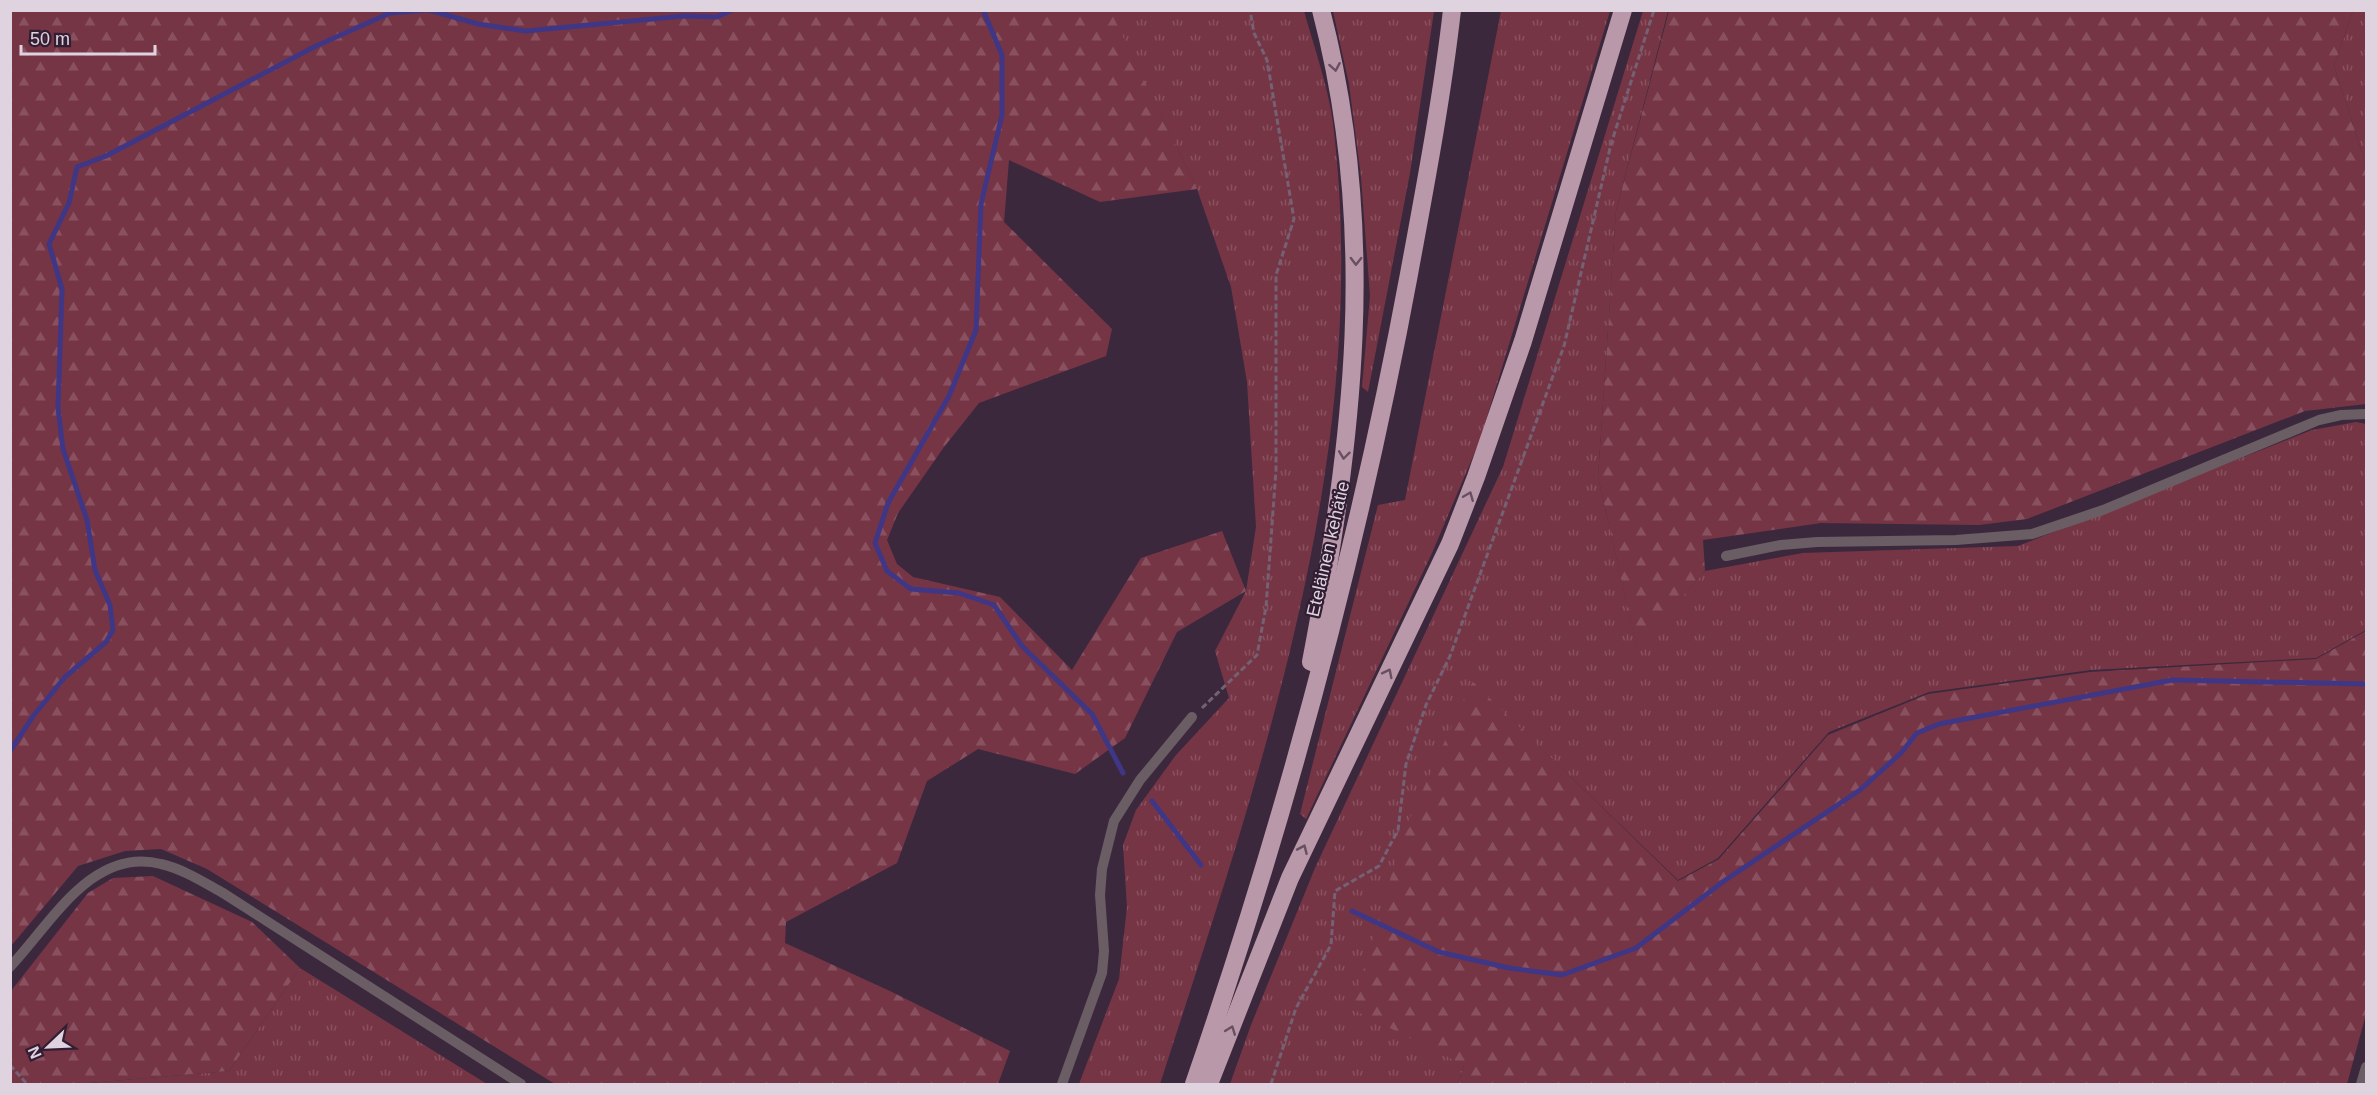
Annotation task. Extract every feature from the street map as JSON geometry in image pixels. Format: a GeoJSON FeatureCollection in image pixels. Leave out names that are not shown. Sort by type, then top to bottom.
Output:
{"type":"FeatureCollection","features":[{"type":"Feature","properties":{"kind":"highway"},"geometry":{"type":"LineString","coordinates":[[1283,806],[1338,507],[1349,410],[1355,315],[1354,208],[1347,140],[1332,52],[1321,10]]}},
{"type":"Feature","properties":{"kind":"highway","name":"Eteläinen kehätie"},"geometry":{"type":"LineString","coordinates":[[1194,1084],[1283,806],[1322,666],[1376,439],[1418,225],[1452,10]]}},
{"type":"Feature","properties":{"kind":"highway"},"geometry":{"type":"LineString","coordinates":[[1209,1084],[1290,878],[1450,544],[1476,477],[1523,341],[1623,10]]}},
{"type":"Feature","properties":{"kind":"lane"},"geometry":{"type":"LineString","coordinates":[[1726,556],[1781,545],[1817,542],[1956,540],[2032,534],[2103,510],[2319,420],[2341,415],[2367,414]]}},
{"type":"Feature","properties":{"kind":"lane"},"geometry":{"type":"LineString","coordinates":[[1062,1084],[1102,973],[1102,869],[1114,821],[1140,780],[1192,717]]}},
{"type":"Feature","properties":{"kind":"lane"},"geometry":{"type":"LineString","coordinates":[[10,967],[68,899],[96,876],[131,862],[159,863],[185,872],[223,893],[522,1084]]}},
{"type":"Feature","properties":{"kind":"lane"},"geometry":{"type":"LineString","coordinates":[[2361,1084],[2367,1067]]}},
{"type":"Feature","properties":{"kind":"path"},"geometry":{"type":"LineString","coordinates":[[1192,717],[1257,655],[1266,606],[1276,470],[1276,275],[1294,219],[1267,60],[1254,33],[1250,10]]}},
{"type":"Feature","properties":{"kind":"path"},"geometry":{"type":"LineString","coordinates":[[1271,1084],[1296,1008],[1331,945],[1335,891],[1379,867],[1398,830],[1406,764],[1426,705],[1450,656],[1564,346],[1611,144],[1654,10]]}},
{"type":"Feature","properties":{"kind":"path"},"geometry":{"type":"LineString","coordinates":[[10,1065],[27,1084]]}},
{"type":"Feature","properties":{"kind":"green space"},"geometry":{"type":"Polygon","coordinates":[[[1110,10],[1197,189],[1100,202],[1009,160],[1004,222],[1112,329],[1106,356],[979,403],[944,447],[898,513],[887,540],[897,564],[913,577],[1000,597],[1072,670],[1141,558],[1222,531],[1246,591],[1177,632],[1125,738],[1075,774],[978,749],[927,781],[897,863],[786,922],[785,943],[892,992],[1010,1051],[998,1084],[555,1084],[207,869],[161,849],[125,851],[78,866],[11,946],[11,11],[1110,10]]]}},
{"type":"Feature","properties":{"kind":"green space"},"geometry":{"type":"Polygon","coordinates":[[[1110,11],[1304,11],[1331,109],[1341,247],[1337,370],[1322,491],[1299,612],[1269,731],[1235,850],[1160,1084],[1079,1084],[1119,979],[1127,907],[1123,845],[1136,810],[1176,755],[1229,698],[1215,651],[1246,591],[1256,527],[1247,382],[1231,287],[1197,189],[1110,11]]]}},
{"type":"Feature","properties":{"kind":"green space"},"geometry":{"type":"Polygon","coordinates":[[[1333,11],[1434,11],[1410,173],[1368,392],[1362,387],[1370,296],[1361,177],[1349,84],[1333,11]]]}},
{"type":"Feature","properties":{"kind":"green space"},"geometry":{"type":"Polygon","coordinates":[[[1501,11],[1610,11],[1480,440],[1432,553],[1306,819],[1300,814],[1378,505],[1405,500],[1501,11]]]}},
{"type":"Feature","properties":{"kind":"green space"},"geometry":{"type":"Polygon","coordinates":[[[1643,11],[1668,11],[1616,211],[1598,477],[1637,648],[1705,571],[1803,553],[2018,546],[2312,430],[2356,422],[2366,424],[2366,630],[2316,658],[2091,670],[1929,692],[1829,732],[1718,858],[1678,880],[1472,682],[1464,1065],[1458,1084],[1230,1084],[1251,1025],[1315,868],[1503,467],[1643,11]]]}},
{"type":"Feature","properties":{"kind":"green space"},"geometry":{"type":"Polygon","coordinates":[[[1669,11],[2353,11],[2334,66],[2366,165],[2366,404],[2305,411],[2027,519],[1979,525],[1821,523],[1703,540],[1705,571],[1637,649],[1598,477],[1616,211],[1669,11]]]}},
{"type":"Feature","properties":{"kind":"green space"},"geometry":{"type":"Polygon","coordinates":[[[2353,11],[2366,11],[2366,165],[2334,66],[2353,11]]]}},
{"type":"Feature","properties":{"kind":"green space"},"geometry":{"type":"Polygon","coordinates":[[[2366,631],[2366,1014],[2347,1084],[1458,1084],[1464,1065],[1352,1009],[1404,832],[1472,681],[1678,881],[1719,859],[1828,735],[1928,694],[2090,672],[2316,659],[2366,631]]]}},
{"type":"Feature","properties":{"kind":"green space"},"geometry":{"type":"Polygon","coordinates":[[[153,876],[252,922],[300,968],[229,1071],[77,1084],[11,1084],[11,991],[88,893],[113,878],[153,876]]]}},
{"type":"Feature","properties":{"kind":"green space"},"geometry":{"type":"Polygon","coordinates":[[[300,968],[487,1084],[77,1084],[229,1071],[300,968]]]}},
{"type":"Feature","properties":{"kind":"waterway"},"geometry":{"type":"LineString","coordinates":[[10,751],[34,715],[65,677],[106,642],[113,630],[110,605],[95,570],[87,520],[63,449],[58,408],[62,289],[49,244],[69,203],[77,167],[106,156],[316,46],[390,13],[428,10]]}},
{"type":"Feature","properties":{"kind":"waterway"},"geometry":{"type":"LineString","coordinates":[[429,10],[478,24],[526,31],[684,16],[717,17],[732,10]]}},
{"type":"Feature","properties":{"kind":"waterway"},"geometry":{"type":"LineString","coordinates":[[983,10],[1002,55],[1002,115],[981,204],[976,330],[949,396],[888,503],[875,543],[887,571],[911,589],[959,593],[994,605],[1022,646],[1092,714],[1123,773]]}},
{"type":"Feature","properties":{"kind":"waterway"},"geometry":{"type":"LineString","coordinates":[[1352,911],[1439,952],[1509,968],[1562,975],[1636,948],[1724,881],[1860,790],[1901,753],[1917,733],[1939,724],[2172,680],[2366,684]]}},
{"type":"Feature","properties":{"kind":"waterway"},"geometry":{"type":"LineString","coordinates":[[1152,801],[1201,865]]}}]}
